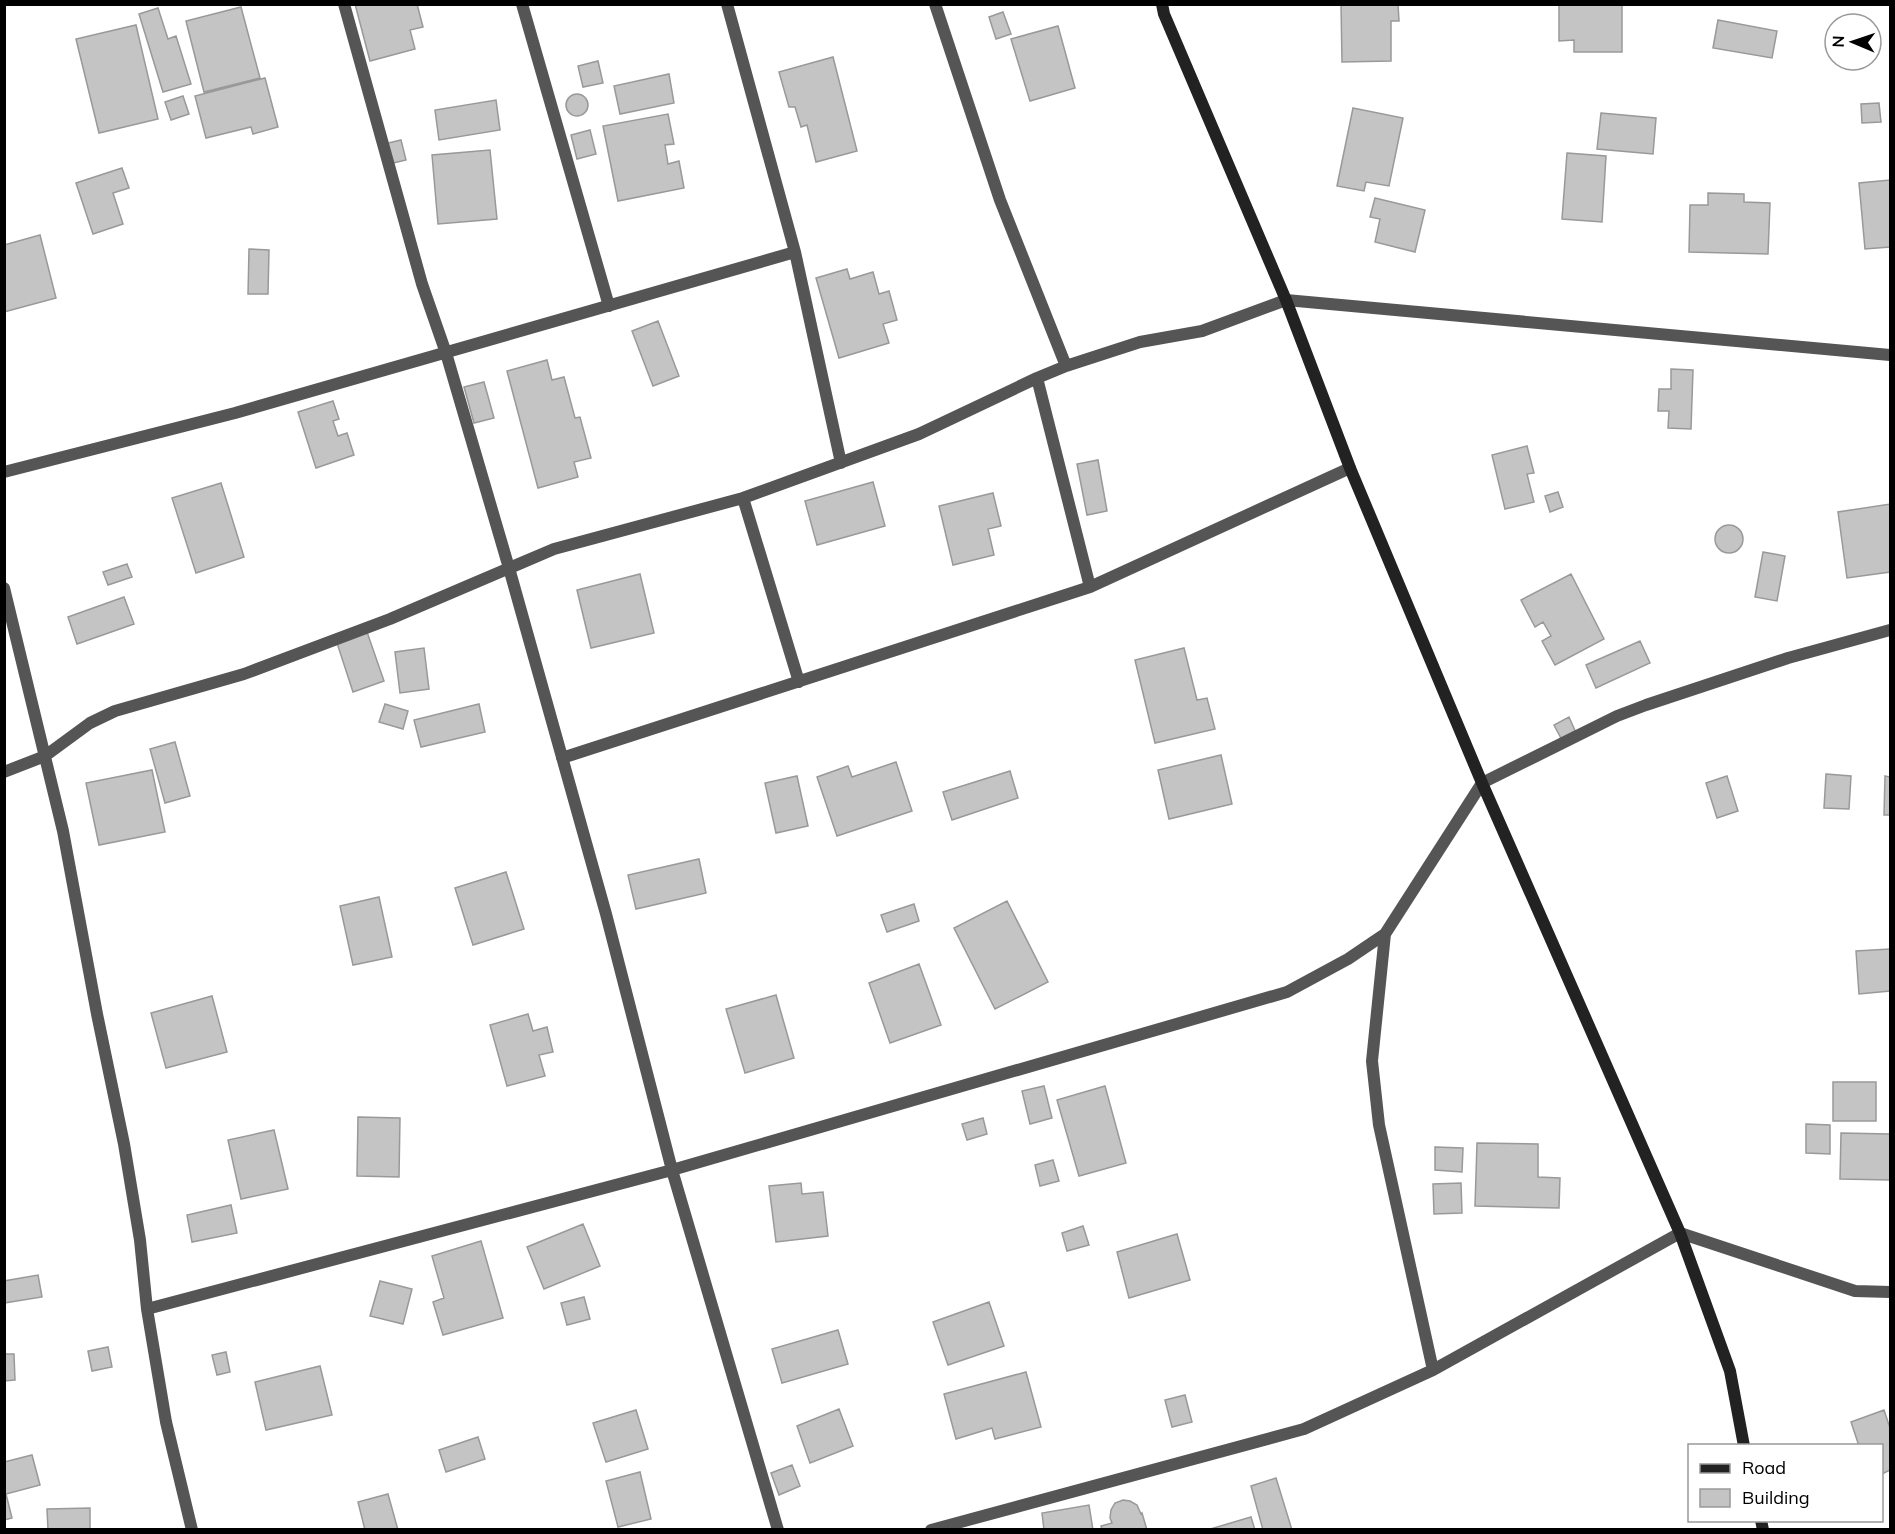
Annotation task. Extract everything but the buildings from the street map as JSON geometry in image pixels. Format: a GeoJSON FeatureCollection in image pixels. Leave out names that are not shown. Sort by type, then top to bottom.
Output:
{"type":"FeatureCollection","features":[{"type":"Feature","properties":{"kind":"street"},"geometry":{"type":"LineString","coordinates":[[344,4],[422,284],[446,353],[509,568],[609,926],[672,1170],[778,1530]]}},
{"type":"Feature","properties":{"kind":"street"},"geometry":{"type":"LineString","coordinates":[[522,4],[609,306]]}},
{"type":"Feature","properties":{"kind":"street"},"geometry":{"type":"LineString","coordinates":[[727,4],[795,252],[841,463]]}},
{"type":"Feature","properties":{"kind":"street"},"geometry":{"type":"LineString","coordinates":[[935,4],[1000,200],[1066,366]]}},
{"type":"Feature","properties":{"kind":"street"},"geometry":{"type":"LineString","coordinates":[[1162,4],[1164,15],[1286,300],[1350,468],[1482,783],[1680,1233],[1730,1371],[1744,1444]]}},
{"type":"Feature","properties":{"kind":"street"},"geometry":{"type":"LineString","coordinates":[[4,472],[236,413],[795,252]]}},
{"type":"Feature","properties":{"kind":"street"},"geometry":{"type":"LineString","coordinates":[[4,772],[45,756],[90,723],[115,711],[244,674],[390,619],[554,549],[743,498],[920,434],[1066,366],[1140,342],[1202,331],[1286,300],[1890,355]]}},
{"type":"Feature","properties":{"kind":"street"},"geometry":{"type":"LineString","coordinates":[[1037,378],[1090,587]]}},
{"type":"Feature","properties":{"kind":"street"},"geometry":{"type":"LineString","coordinates":[[562,758],[1090,587],[1350,468]]}},
{"type":"Feature","properties":{"kind":"street"},"geometry":{"type":"LineString","coordinates":[[743,498],[799,682]]}},
{"type":"Feature","properties":{"kind":"street"},"geometry":{"type":"LineString","coordinates":[[4,588],[63,831],[124,1144],[140,1240],[147,1309],[166,1422],[192,1530]]}},
{"type":"Feature","properties":{"kind":"street"},"geometry":{"type":"LineString","coordinates":[[147,1309],[672,1170],[1287,992],[1348,959],[1385,934],[1482,783],[1617,716],[1646,705],[1788,658],[1890,630]]}},
{"type":"Feature","properties":{"kind":"street"},"geometry":{"type":"LineString","coordinates":[[1385,934],[1372,1061],[1374,1092],[1379,1125],[1433,1370]]}},
{"type":"Feature","properties":{"kind":"street"},"geometry":{"type":"LineString","coordinates":[[931,1530],[1304,1429],[1433,1370],[1680,1233],[1855,1291],[1890,1293]]}}]}
